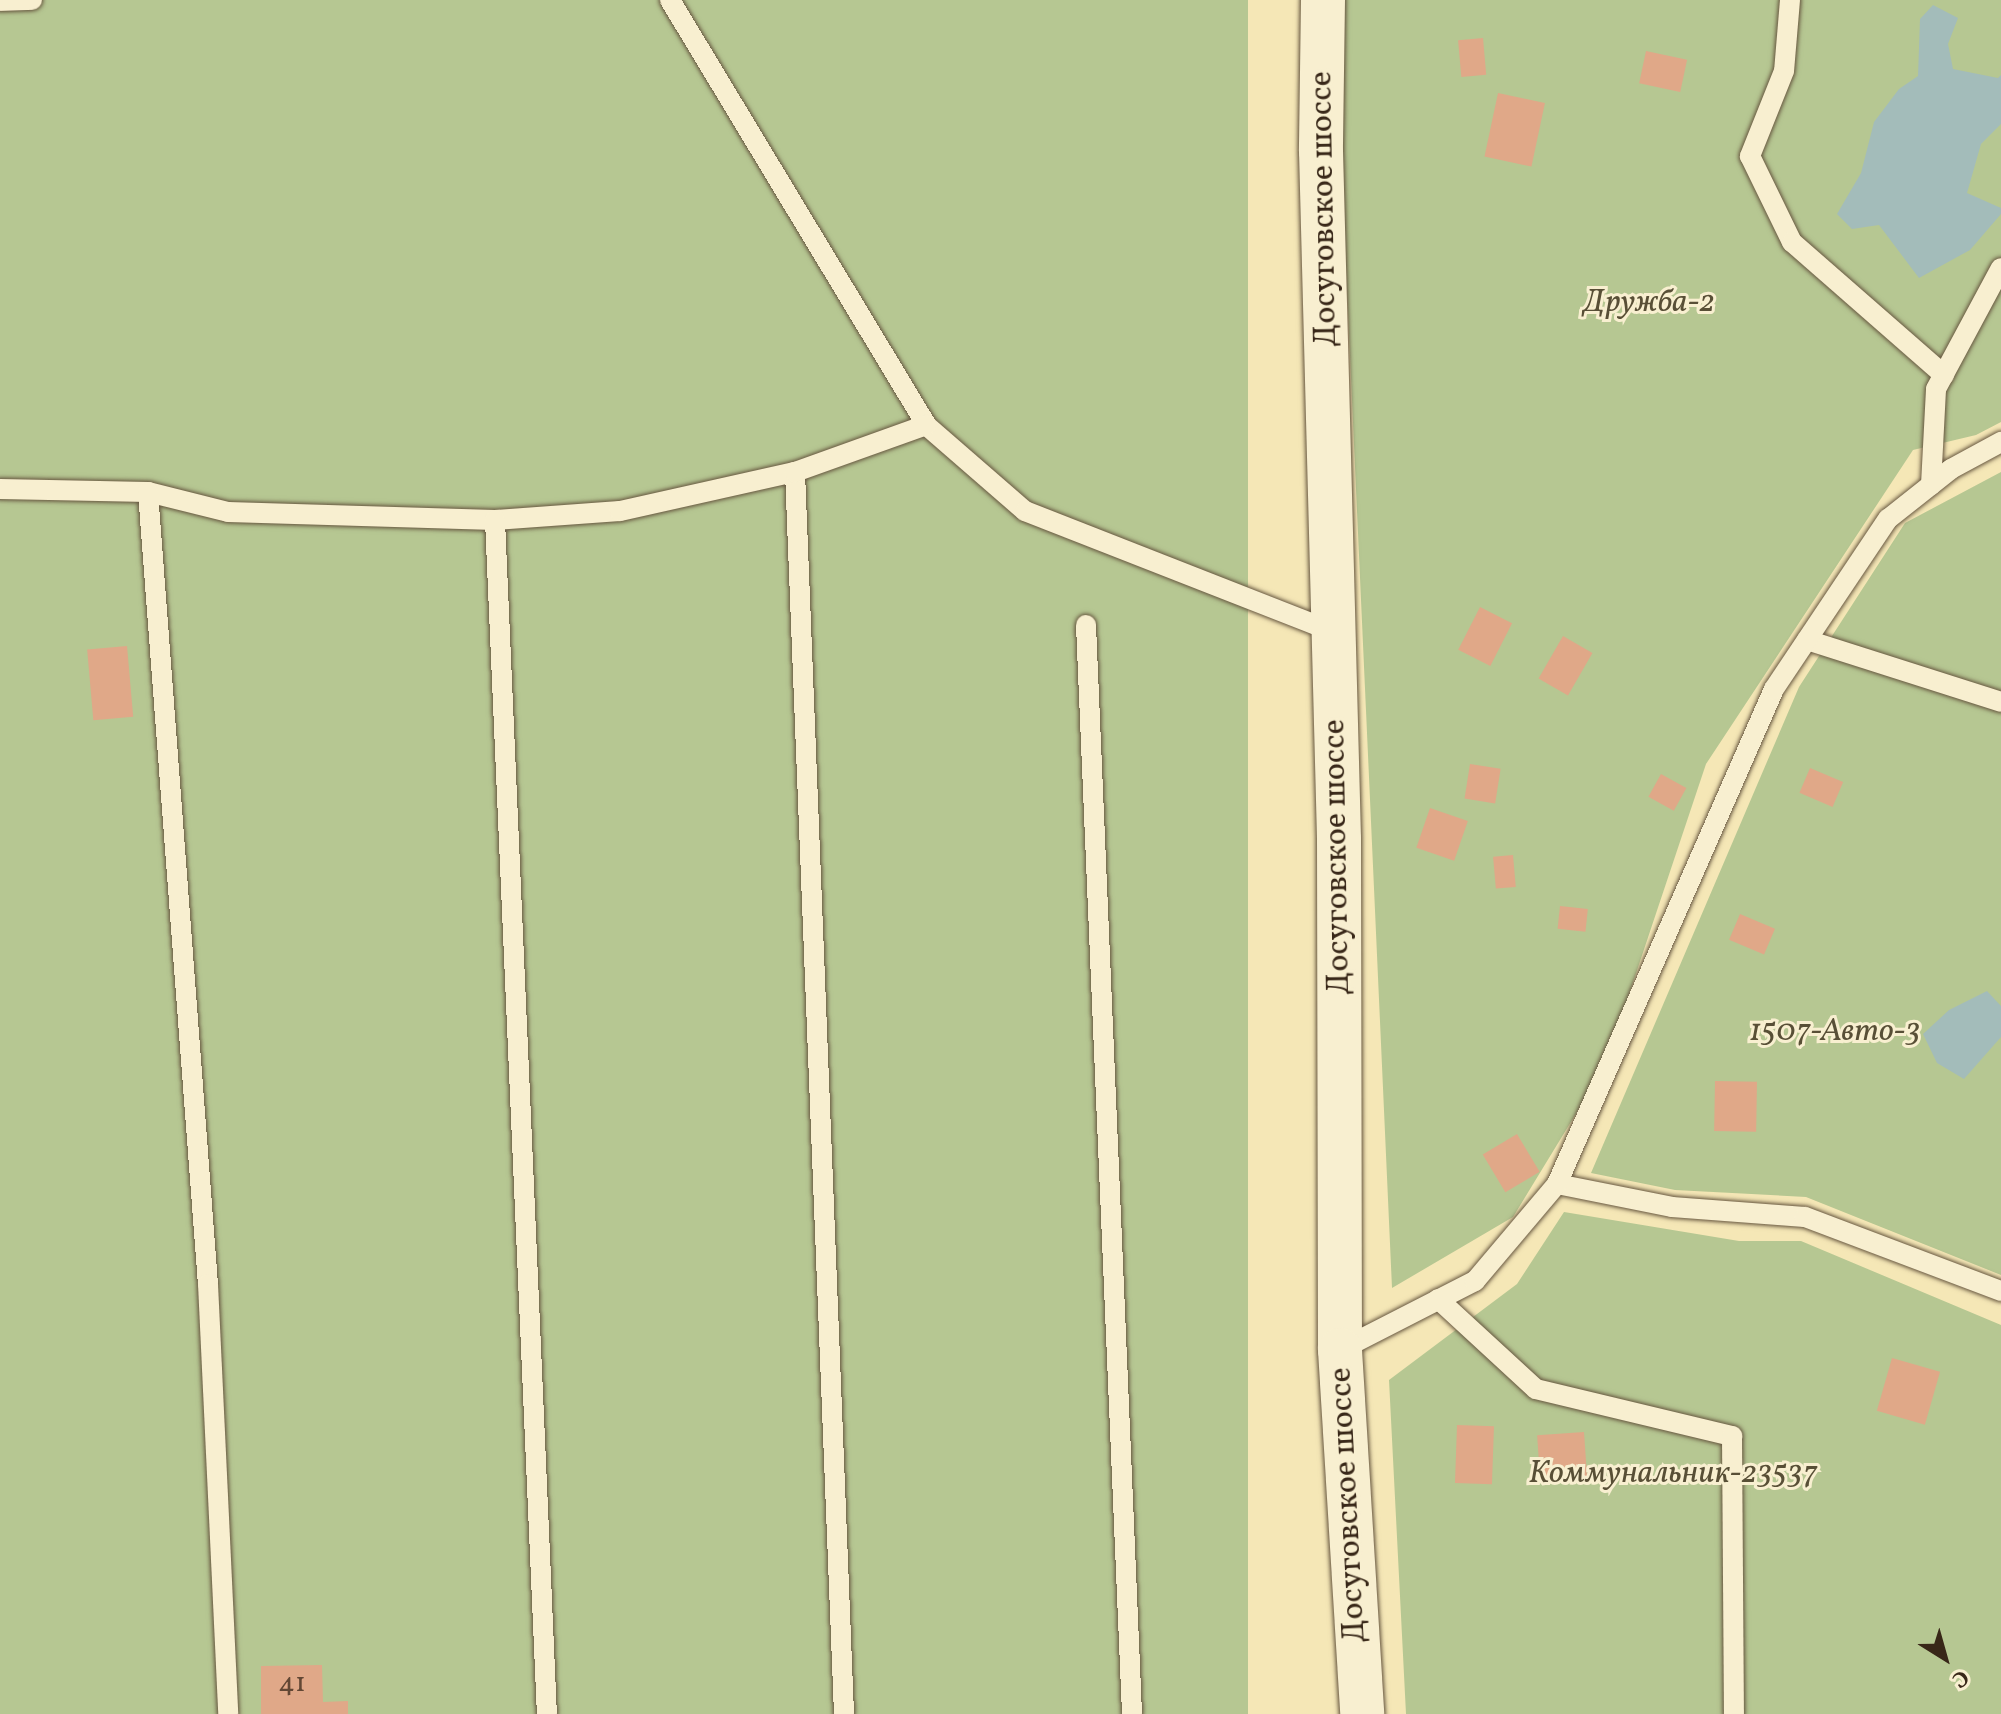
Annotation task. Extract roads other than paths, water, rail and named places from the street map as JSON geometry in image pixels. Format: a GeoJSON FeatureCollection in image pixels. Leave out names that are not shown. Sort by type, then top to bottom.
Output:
{"type":"FeatureCollection","features":[{"type":"Feature","properties":{"kind":"main road","name":"Досуговское шоссе"},"geometry":{"type":"LineString","coordinates":[[1323,0],[1321,151],[1334,632],[1340,1350],[1362,1714]]}},
{"type":"Feature","properties":{"kind":"lane"},"geometry":{"type":"LineString","coordinates":[[0,1],[32,0]]}},
{"type":"Feature","properties":{"kind":"lane"},"geometry":{"type":"LineString","coordinates":[[670,0],[926,425],[1025,511],[1334,632]]}},
{"type":"Feature","properties":{"kind":"lane"},"geometry":{"type":"LineString","coordinates":[[1790,0],[1784,71],[1750,156],[1792,242],[1944,375]]}},
{"type":"Feature","properties":{"kind":"lane"},"geometry":{"type":"LineString","coordinates":[[1931,485],[1936,389],[2001,268]]}},
{"type":"Feature","properties":{"kind":"lane"},"geometry":{"type":"LineString","coordinates":[[0,489],[148,492],[228,512],[495,520],[620,511],[795,472],[926,425]]}},
{"type":"Feature","properties":{"kind":"lane"},"geometry":{"type":"LineString","coordinates":[[1340,1350],[1475,1281],[1557,1184],[1774,689],[1888,519],[1931,485],[2001,442]]}},
{"type":"Feature","properties":{"kind":"lane"},"geometry":{"type":"LineString","coordinates":[[795,472],[844,1714]]}},
{"type":"Feature","properties":{"kind":"lane"},"geometry":{"type":"LineString","coordinates":[[148,492],[208,1284],[228,1714]]}},
{"type":"Feature","properties":{"kind":"lane"},"geometry":{"type":"LineString","coordinates":[[495,520],[547,1714]]}},
{"type":"Feature","properties":{"kind":"lane"},"geometry":{"type":"LineString","coordinates":[[1086,625],[1132,1714]]}},
{"type":"Feature","properties":{"kind":"lane"},"geometry":{"type":"LineString","coordinates":[[1807,640],[2001,702]]}},
{"type":"Feature","properties":{"kind":"lane"},"geometry":{"type":"LineString","coordinates":[[1557,1184],[1672,1207],[1805,1217],[2001,1291]]}},
{"type":"Feature","properties":{"kind":"lane"},"geometry":{"type":"LineString","coordinates":[[1438,1299],[1536,1389],[1732,1436],[1734,1714]]}},
{"type":"Feature","properties":{"kind":"water"},"geometry":{"type":"Polygon","coordinates":[[[1933,5],[1958,18],[1948,44],[1953,69],[1998,78],[2001,75],[2001,124],[1981,144],[1967,193],[2001,208],[2001,214],[1970,250],[1919,278],[1879,225],[1852,229],[1837,214],[1861,173],[1874,122],[1899,89],[1918,76],[1920,19],[1933,5]]]}},
{"type":"Feature","properties":{"kind":"water"},"geometry":{"type":"Polygon","coordinates":[[[1987,991],[2001,1006],[2001,1037],[1964,1079],[1937,1063],[1923,1034],[1949,1010],[1987,991]]]}},
{"type":"Feature","properties":{"kind":"park label","name":"Дружба-2"},"geometry":{"type":"Point","coordinates":[1649,303]}},
{"type":"Feature","properties":{"kind":"park label","name":"1507-Авто-3"},"geometry":{"type":"Point","coordinates":[1835,1032]}},
{"type":"Feature","properties":{"kind":"park label","name":"Коммунальник-23537"},"geometry":{"type":"Point","coordinates":[1673,1474]}}]}
